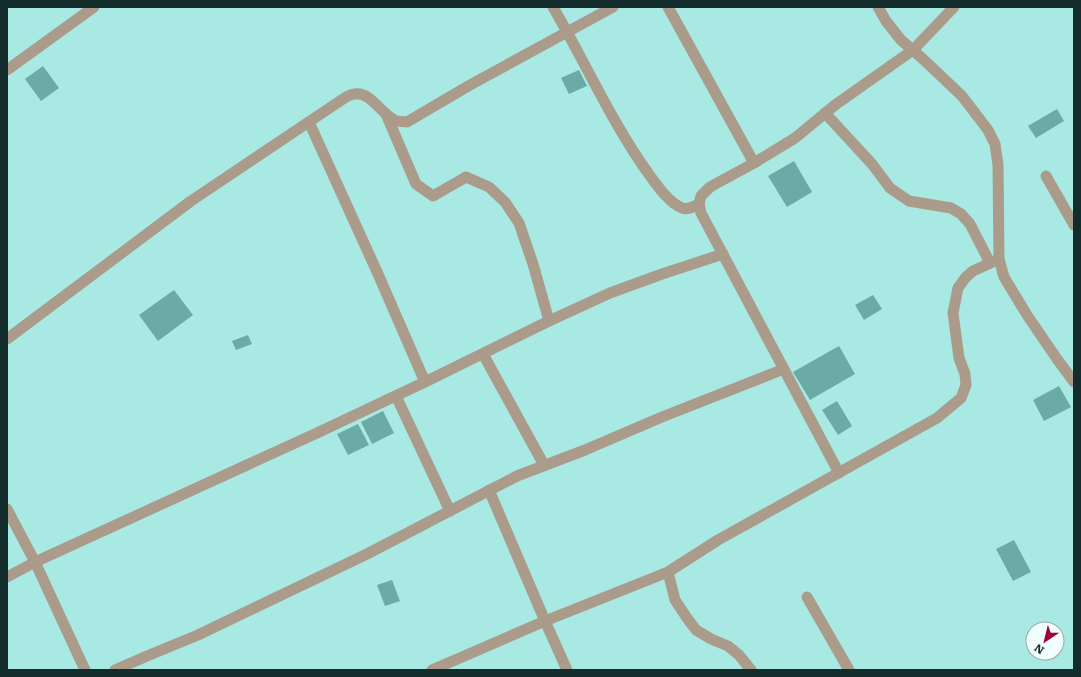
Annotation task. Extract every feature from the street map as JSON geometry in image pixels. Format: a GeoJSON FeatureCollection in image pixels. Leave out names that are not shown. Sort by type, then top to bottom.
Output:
{"type":"FeatureCollection","features":[{"type":"Feature","properties":{"kind":"street"},"geometry":{"type":"LineString","coordinates":[[7,70],[94,7]]}},
{"type":"Feature","properties":{"kind":"street"},"geometry":{"type":"LineString","coordinates":[[553,7],[591,78],[636,156],[660,189],[676,205],[683,209],[689,209],[699,204]]}},
{"type":"Feature","properties":{"kind":"street"},"geometry":{"type":"LineString","coordinates":[[7,339],[191,201],[343,98],[355,93],[364,95],[396,121],[407,122],[470,85],[613,7]]}},
{"type":"Feature","properties":{"kind":"street"},"geometry":{"type":"LineString","coordinates":[[668,7],[754,163]]}},
{"type":"Feature","properties":{"kind":"street"},"geometry":{"type":"LineString","coordinates":[[878,7],[901,40],[924,58],[962,96],[988,130],[995,144],[998,165],[995,261]]}},
{"type":"Feature","properties":{"kind":"street"},"geometry":{"type":"LineString","coordinates":[[840,473],[701,213],[699,204],[701,196],[710,188],[795,138],[835,105],[913,50],[954,7]]}},
{"type":"Feature","properties":{"kind":"street"},"geometry":{"type":"LineString","coordinates":[[825,113],[872,164],[890,188],[909,201],[951,208],[961,214],[970,224],[995,261],[1026,315],[1074,382]]}},
{"type":"Feature","properties":{"kind":"street"},"geometry":{"type":"LineString","coordinates":[[386,114],[416,184],[433,196],[466,177],[489,187],[505,202],[519,223],[533,264],[549,321]]}},
{"type":"Feature","properties":{"kind":"street"},"geometry":{"type":"LineString","coordinates":[[309,122],[425,382]]}},
{"type":"Feature","properties":{"kind":"street"},"geometry":{"type":"LineString","coordinates":[[1046,176],[1074,225]]}},
{"type":"Feature","properties":{"kind":"street"},"geometry":{"type":"LineString","coordinates":[[7,577],[35,562],[396,396],[549,321],[610,293],[723,254]]}},
{"type":"Feature","properties":{"kind":"street"},"geometry":{"type":"LineString","coordinates":[[432,670],[545,621],[668,572],[718,540],[937,418],[961,398],[966,385],[965,374],[959,358],[953,314],[958,288],[966,277],[995,261]]}},
{"type":"Feature","properties":{"kind":"street"},"geometry":{"type":"LineString","coordinates":[[483,354],[544,466]]}},
{"type":"Feature","properties":{"kind":"street"},"geometry":{"type":"LineString","coordinates":[[115,670],[198,635],[367,554],[517,476],[784,369]]}},
{"type":"Feature","properties":{"kind":"street"},"geometry":{"type":"LineString","coordinates":[[396,396],[450,511]]}},
{"type":"Feature","properties":{"kind":"street"},"geometry":{"type":"LineString","coordinates":[[490,490],[567,670]]}},
{"type":"Feature","properties":{"kind":"street"},"geometry":{"type":"LineString","coordinates":[[7,508],[35,562],[85,670]]}},
{"type":"Feature","properties":{"kind":"street"},"geometry":{"type":"LineString","coordinates":[[668,572],[675,600],[696,630],[728,646],[739,655],[751,670]]}},
{"type":"Feature","properties":{"kind":"street"},"geometry":{"type":"LineString","coordinates":[[807,597],[849,670]]}},
{"type":"Feature","properties":{"kind":"building"},"geometry":{"type":"Polygon","coordinates":[[[43,66],[59,88],[41,101],[25,79],[43,66]]]}},
{"type":"Feature","properties":{"kind":"building"},"geometry":{"type":"Polygon","coordinates":[[[579,70],[587,86],[569,94],[561,78],[579,70]]]}},
{"type":"Feature","properties":{"kind":"building"},"geometry":{"type":"Polygon","coordinates":[[[1057,109],[1064,121],[1036,138],[1028,126],[1057,109]]]}},
{"type":"Feature","properties":{"kind":"building"},"geometry":{"type":"Polygon","coordinates":[[[794,161],[812,192],[787,207],[768,176],[794,161]]]}},
{"type":"Feature","properties":{"kind":"building"},"geometry":{"type":"Polygon","coordinates":[[[174,290],[193,315],[158,341],[139,315],[174,290]]]}},
{"type":"Feature","properties":{"kind":"building"},"geometry":{"type":"Polygon","coordinates":[[[873,295],[882,309],[864,320],[855,305],[873,295]]]}},
{"type":"Feature","properties":{"kind":"building"},"geometry":{"type":"Polygon","coordinates":[[[248,335],[252,344],[236,350],[232,341],[248,335]]]}},
{"type":"Feature","properties":{"kind":"building"},"geometry":{"type":"Polygon","coordinates":[[[839,346],[855,374],[810,400],[793,372],[839,346]]]}},
{"type":"Feature","properties":{"kind":"building"},"geometry":{"type":"Polygon","coordinates":[[[1059,386],[1071,407],[1044,421],[1033,400],[1059,386]]]}},
{"type":"Feature","properties":{"kind":"building"},"geometry":{"type":"Polygon","coordinates":[[[837,401],[852,426],[838,435],[822,410],[837,401]]]}},
{"type":"Feature","properties":{"kind":"building"},"geometry":{"type":"Polygon","coordinates":[[[383,411],[394,433],[372,444],[361,422],[383,411]]]}},
{"type":"Feature","properties":{"kind":"building"},"geometry":{"type":"Polygon","coordinates":[[[358,424],[369,445],[348,455],[337,434],[358,424]]]}},
{"type":"Feature","properties":{"kind":"building"},"geometry":{"type":"Polygon","coordinates":[[[1014,540],[1031,572],[1013,581],[996,549],[1014,540]]]}},
{"type":"Feature","properties":{"kind":"building"},"geometry":{"type":"Polygon","coordinates":[[[392,580],[400,601],[385,606],[377,585],[392,580]]]}}]}
